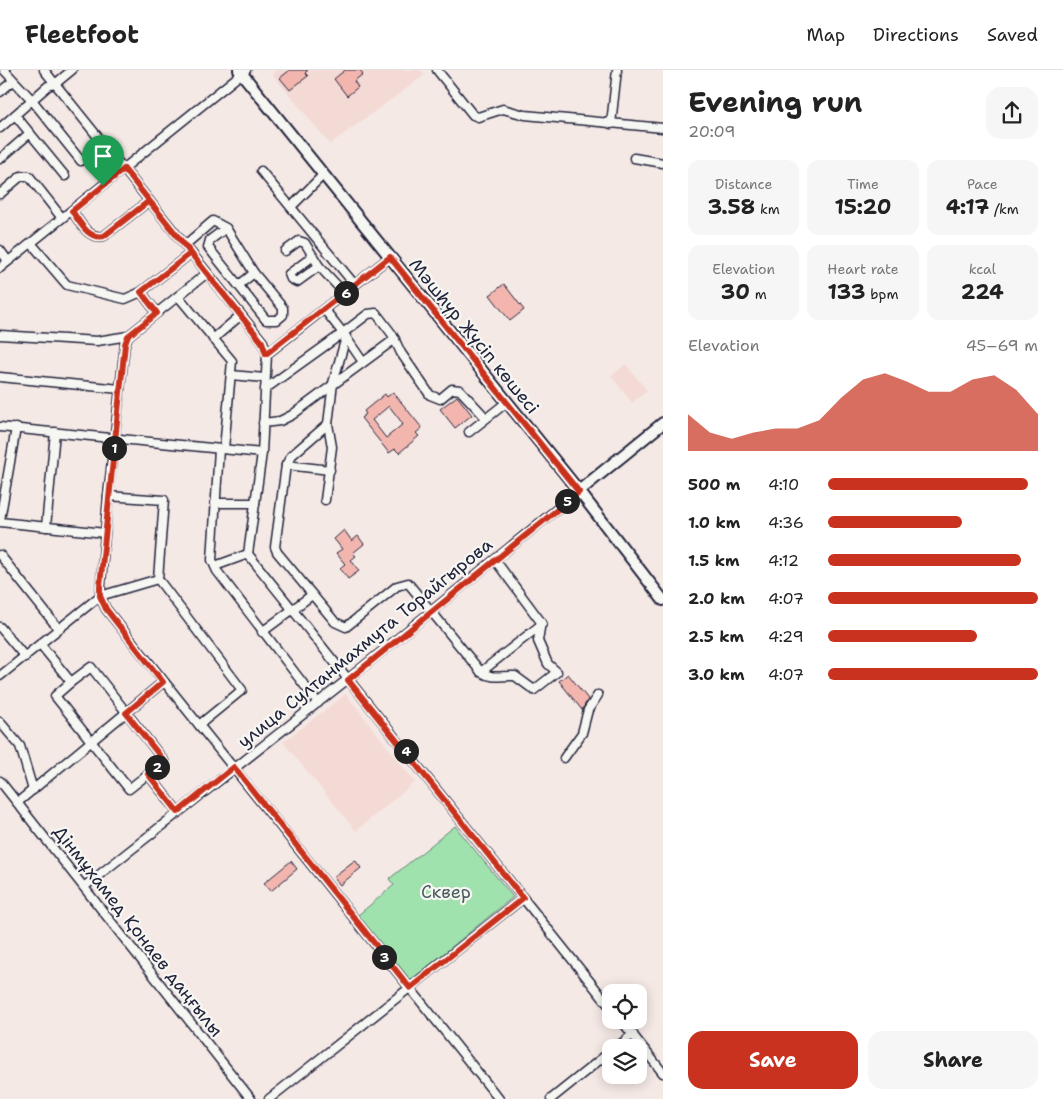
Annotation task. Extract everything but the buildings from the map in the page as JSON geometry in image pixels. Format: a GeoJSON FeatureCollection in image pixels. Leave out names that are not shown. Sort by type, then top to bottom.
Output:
{"type":"FeatureCollection","features":[{"type":"Feature","properties":{"kind":"main road","name":"Мәшһүр Жүсіп көшесі"},"geometry":{"type":"LineString","coordinates":[[242,71],[579,492],[663,600]]}},
{"type":"Feature","properties":{"kind":"main road","name":"улица Султанмахмута Торайгырова"},"geometry":{"type":"LineString","coordinates":[[579,492],[663,422]]}},
{"type":"Feature","properties":{"kind":"street"},"geometry":{"type":"LineString","coordinates":[[4,70],[32,100],[81,161]]}},
{"type":"Feature","properties":{"kind":"street"},"geometry":{"type":"LineString","coordinates":[[44,70],[262,342],[266,354],[262,453],[248,554],[602,997]]}},
{"type":"Feature","properties":{"kind":"street"},"geometry":{"type":"LineString","coordinates":[[0,128],[48,86],[55,84],[72,70]]}},
{"type":"Feature","properties":{"kind":"street"},"geometry":{"type":"LineString","coordinates":[[437,70],[473,115],[478,117],[503,109],[524,115],[663,128]]}},
{"type":"Feature","properties":{"kind":"street"},"geometry":{"type":"LineString","coordinates":[[611,124],[617,70]]}},
{"type":"Feature","properties":{"kind":"street"},"geometry":{"type":"LineString","coordinates":[[0,268],[124,169],[242,71]]}},
{"type":"Feature","properties":{"kind":"street"},"geometry":{"type":"LineString","coordinates":[[0,92],[13,81]]}},
{"type":"Feature","properties":{"kind":"street"},"geometry":{"type":"LineString","coordinates":[[15,115],[65,176]]}},
{"type":"Feature","properties":{"kind":"street"},"geometry":{"type":"LineString","coordinates":[[0,158],[30,133]]}},
{"type":"Feature","properties":{"kind":"street"},"geometry":{"type":"LineString","coordinates":[[634,158],[663,163]]}},
{"type":"Feature","properties":{"kind":"street"},"geometry":{"type":"LineString","coordinates":[[261,171],[355,285]]}},
{"type":"Feature","properties":{"kind":"street"},"geometry":{"type":"LineString","coordinates":[[291,207],[323,174]]}},
{"type":"Feature","properties":{"kind":"street"},"geometry":{"type":"LineString","coordinates":[[0,194],[21,176],[28,176],[62,218]]}},
{"type":"Feature","properties":{"kind":"street"},"geometry":{"type":"LineString","coordinates":[[72,211],[91,236],[97,238],[104,236],[149,201]]}},
{"type":"Feature","properties":{"kind":"street"},"geometry":{"type":"LineString","coordinates":[[185,245],[213,221],[226,228],[254,273],[283,308],[283,315],[277,320],[266,320],[208,247],[210,240],[226,228]]}},
{"type":"Feature","properties":{"kind":"street"},"geometry":{"type":"LineString","coordinates":[[285,251],[299,241],[302,241],[319,266],[345,294]]}},
{"type":"Feature","properties":{"kind":"street"},"geometry":{"type":"LineString","coordinates":[[31,243],[67,285],[125,299],[141,292],[191,253]]}},
{"type":"Feature","properties":{"kind":"street"},"geometry":{"type":"LineString","coordinates":[[0,250],[8,261]]}},
{"type":"Feature","properties":{"kind":"street"},"geometry":{"type":"LineString","coordinates":[[312,257],[289,274],[291,280],[297,282],[319,266]]}},
{"type":"Feature","properties":{"kind":"street"},"geometry":{"type":"LineString","coordinates":[[266,354],[390,257]]}},
{"type":"Feature","properties":{"kind":"street"},"geometry":{"type":"LineString","coordinates":[[0,335],[97,341],[128,336],[207,273]]}},
{"type":"Feature","properties":{"kind":"street"},"geometry":{"type":"LineString","coordinates":[[239,285],[254,273]]}},
{"type":"Feature","properties":{"kind":"street"},"geometry":{"type":"LineString","coordinates":[[141,292],[157,313]]}},
{"type":"Feature","properties":{"kind":"street"},"geometry":{"type":"LineString","coordinates":[[178,296],[232,361],[215,503],[212,560],[262,632],[318,703]]}},
{"type":"Feature","properties":{"kind":"street"},"geometry":{"type":"LineString","coordinates":[[324,309],[363,362]]}},
{"type":"Feature","properties":{"kind":"street"},"geometry":{"type":"LineString","coordinates":[[265,389],[344,335],[372,312],[376,313],[395,339],[401,353],[430,395],[440,399],[452,389],[460,390],[486,418]]}},
{"type":"Feature","properties":{"kind":"street"},"geometry":{"type":"LineString","coordinates":[[214,339],[241,316]]}},
{"type":"Feature","properties":{"kind":"street"},"geometry":{"type":"LineString","coordinates":[[325,500],[332,447],[328,424],[333,383],[344,335]]}},
{"type":"Feature","properties":{"kind":"street"},"geometry":{"type":"LineString","coordinates":[[128,336],[125,344],[105,533],[100,596],[106,609],[499,1099]]}},
{"type":"Feature","properties":{"kind":"street"},"geometry":{"type":"LineString","coordinates":[[263,423],[280,422],[292,415],[395,339]]}},
{"type":"Feature","properties":{"kind":"street"},"geometry":{"type":"LineString","coordinates":[[231,375],[265,378]]}},
{"type":"Feature","properties":{"kind":"street"},"geometry":{"type":"LineString","coordinates":[[0,377],[120,389]]}},
{"type":"Feature","properties":{"kind":"street"},"geometry":{"type":"LineString","coordinates":[[470,432],[507,402]]}},
{"type":"Feature","properties":{"kind":"street"},"geometry":{"type":"LineString","coordinates":[[328,424],[291,456],[286,465],[275,548],[335,622],[346,628],[402,584],[412,586],[468,660],[481,672],[489,677],[516,676],[534,690],[548,681],[557,672],[548,664],[538,643],[542,624],[495,560]]}},
{"type":"Feature","properties":{"kind":"street"},"geometry":{"type":"LineString","coordinates":[[0,427],[262,453]]}},
{"type":"Feature","properties":{"kind":"street"},"geometry":{"type":"LineString","coordinates":[[16,428],[3,484],[0,521],[105,533]]}},
{"type":"Feature","properties":{"kind":"street"},"geometry":{"type":"LineString","coordinates":[[46,527],[55,432]]}},
{"type":"Feature","properties":{"kind":"street"},"geometry":{"type":"LineString","coordinates":[[286,465],[330,470]]}},
{"type":"Feature","properties":{"kind":"street","name":"улица Султанмахмута Торайгырова"},"geometry":{"type":"LineString","coordinates":[[85,886],[234,767],[348,680],[579,492]]}},
{"type":"Feature","properties":{"kind":"street"},"geometry":{"type":"LineString","coordinates":[[108,496],[164,500],[158,579],[242,690],[199,725]]}},
{"type":"Feature","properties":{"kind":"street"},"geometry":{"type":"LineString","coordinates":[[215,503],[255,503]]}},
{"type":"Feature","properties":{"kind":"street"},"geometry":{"type":"LineString","coordinates":[[215,566],[248,554]]}},
{"type":"Feature","properties":{"kind":"street"},"geometry":{"type":"LineString","coordinates":[[0,555],[58,628]]}},
{"type":"Feature","properties":{"kind":"street"},"geometry":{"type":"LineString","coordinates":[[0,676],[100,596],[158,579]]}},
{"type":"Feature","properties":{"kind":"street"},"geometry":{"type":"LineString","coordinates":[[262,632],[312,595]]}},
{"type":"Feature","properties":{"kind":"street"},"geometry":{"type":"LineString","coordinates":[[481,672],[542,624]]}},
{"type":"Feature","properties":{"kind":"street"},"geometry":{"type":"LineString","coordinates":[[0,627],[25,657]]}},
{"type":"Feature","properties":{"kind":"street"},"geometry":{"type":"LineString","coordinates":[[41,645],[71,682]]}},
{"type":"Feature","properties":{"kind":"street"},"geometry":{"type":"LineString","coordinates":[[91,667],[126,713],[164,761],[129,789],[55,696],[91,667]]}},
{"type":"Feature","properties":{"kind":"street"},"geometry":{"type":"LineString","coordinates":[[18,802],[163,682]]}},
{"type":"Feature","properties":{"kind":"street"},"geometry":{"type":"LineString","coordinates":[[564,758],[582,733],[588,710],[598,695]]}},
{"type":"Feature","properties":{"kind":"street"},"geometry":{"type":"LineString","coordinates":[[0,722],[20,746],[33,790]]}},
{"type":"Feature","properties":{"kind":"street"},"geometry":{"type":"LineString","coordinates":[[148,774],[178,812]]}},
{"type":"Feature","properties":{"kind":"street","name":"Дінмұхамед Қонаев даңғылы"},"geometry":{"type":"LineString","coordinates":[[0,781],[85,886],[251,1099]]}},
{"type":"Feature","properties":{"kind":"street"},"geometry":{"type":"LineString","coordinates":[[269,1099],[523,898]]}},
{"type":"Feature","properties":{"kind":"street"},"geometry":{"type":"LineString","coordinates":[[628,1029],[663,1073]]}},
{"type":"Feature","properties":{"kind":"street"},"geometry":{"type":"LineString","coordinates":[[626,1039],[632,1034]]}},
{"type":"Feature","properties":{"kind":"street"},"geometry":{"type":"LineString","coordinates":[[551,1099],[602,1058]]}},
{"type":"Feature","properties":{"kind":"shaded area"},"geometry":{"type":"Polygon","coordinates":[[[277,70],[421,70],[425,75],[330,144],[272,74],[277,70]]]}},
{"type":"Feature","properties":{"kind":"shaded area"},"geometry":{"type":"Polygon","coordinates":[[[626,364],[647,391],[632,403],[611,376],[626,364]]]}},
{"type":"Feature","properties":{"kind":"shaded area"},"geometry":{"type":"Polygon","coordinates":[[[346,694],[415,782],[356,831],[283,742],[346,694]]]}},
{"type":"Feature","properties":{"kind":"green space","name":"Сквер"},"geometry":{"type":"Polygon","coordinates":[[[455,826],[513,897],[410,981],[357,916],[394,885],[389,879],[455,826]]]}},
{"type":"Feature","properties":{"kind":"route"},"geometry":{"type":"LineString","coordinates":[[103,186],[72,211],[91,236],[97,238],[104,236],[149,201],[185,245],[262,342],[266,354],[390,257],[579,492],[348,680],[523,898],[410,988],[234,767],[178,812],[148,774],[164,761],[126,713],[163,682],[106,609],[100,596],[100,586],[125,344],[128,336],[157,313],[141,292],[191,253],[149,201],[124,169],[103,186]]}}]}
